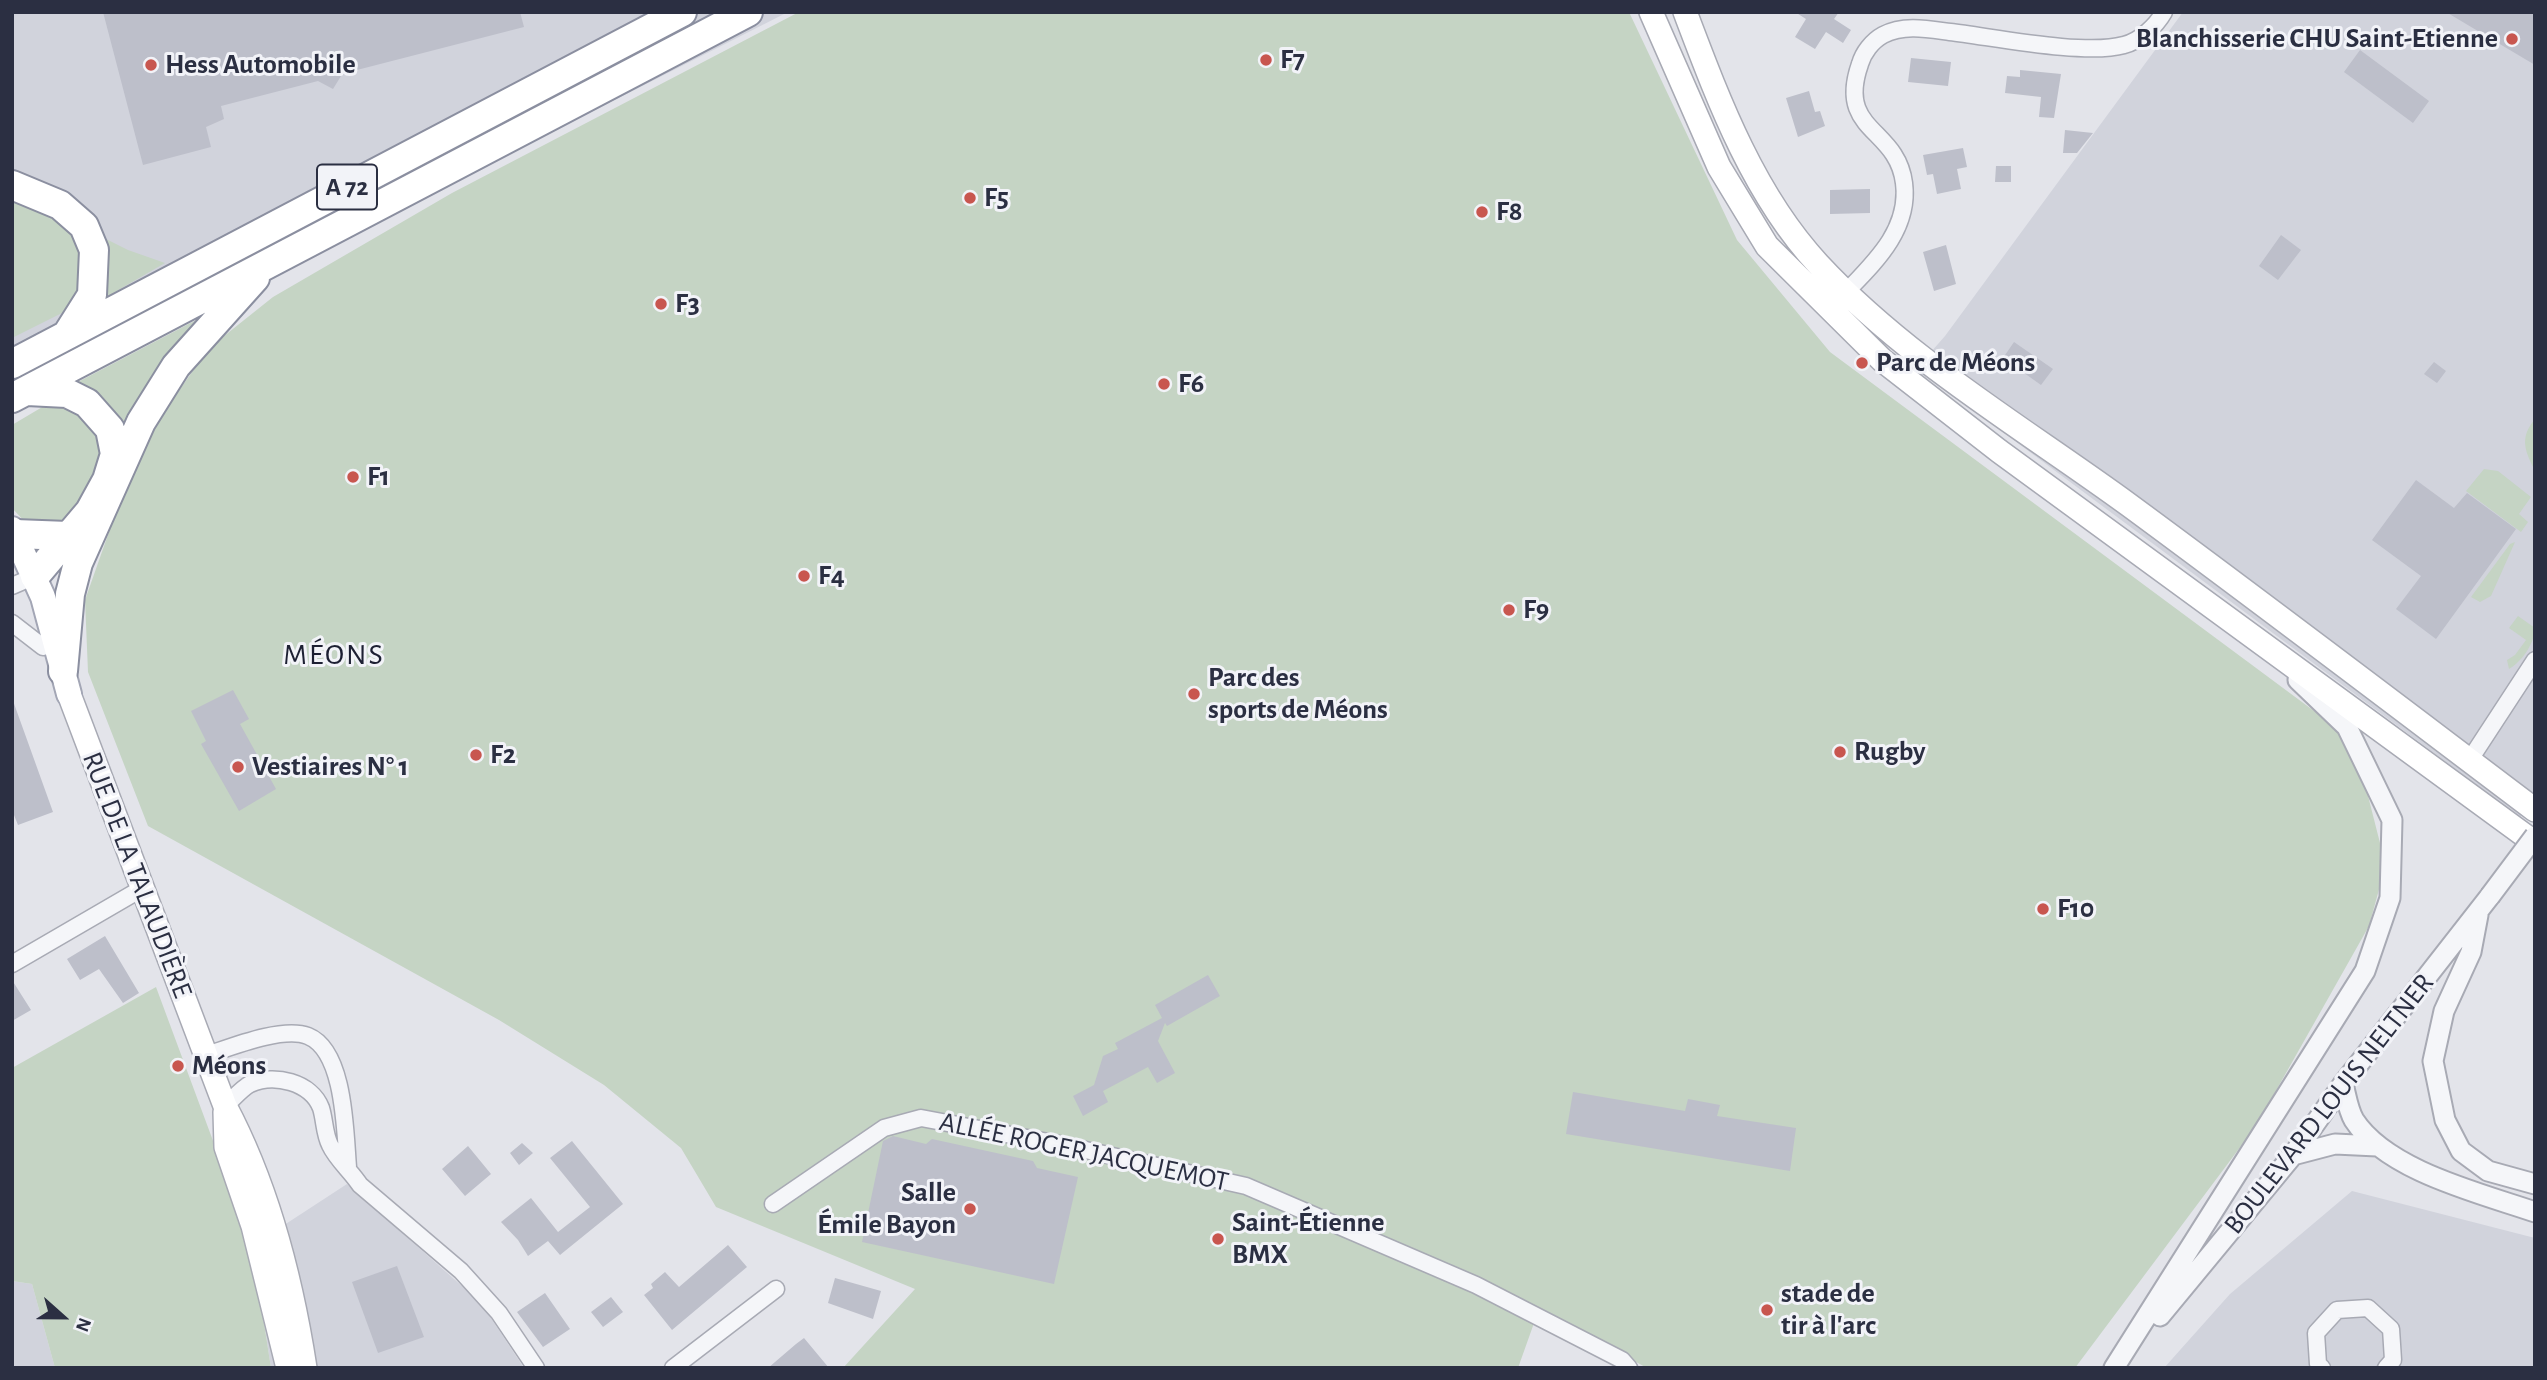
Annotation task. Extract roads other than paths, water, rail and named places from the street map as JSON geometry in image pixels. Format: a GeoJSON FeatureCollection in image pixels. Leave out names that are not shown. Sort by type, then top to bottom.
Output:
{"type":"FeatureCollection","features":[{"type":"Feature","properties":{"kind":"highway","name":"A 72"},"geometry":{"type":"LineString","coordinates":[[12,364],[682,12]]}},
{"type":"Feature","properties":{"kind":"highway","name":"A 72"},"geometry":{"type":"LineString","coordinates":[[18,395],[748,12]]}},
{"type":"Feature","properties":{"kind":"highway"},"geometry":{"type":"LineString","coordinates":[[12,185],[61,205],[84,226],[94,250],[92,295],[67,335]]}},
{"type":"Feature","properties":{"kind":"highway"},"geometry":{"type":"LineString","coordinates":[[66,683],[69,594],[78,563],[156,393],[176,366],[265,265]]}},
{"type":"Feature","properties":{"kind":"highway"},"geometry":{"type":"LineString","coordinates":[[18,395],[67,393],[87,403],[110,429],[115,454],[107,480],[90,511],[68,536],[20,577]]}},
{"type":"Feature","properties":{"kind":"highway"},"geometry":{"type":"LineString","coordinates":[[14,532],[68,536]]}},
{"type":"Feature","properties":{"kind":"highway"},"geometry":{"type":"LineString","coordinates":[[20,577],[78,563]]}},
{"type":"Feature","properties":{"kind":"main road"},"geometry":{"type":"LineString","coordinates":[[1651,12],[1719,167],[1767,246],[1882,360],[1999,452],[2535,846]]}},
{"type":"Feature","properties":{"kind":"main road"},"geometry":{"type":"LineString","coordinates":[[1685,12],[1742,151],[1787,224],[1817,263],[1847,291],[2010,425],[2127,504],[2535,809]]}},
{"type":"Feature","properties":{"kind":"main road","name":"RUE DE LA TALAUDIÈRE"},"geometry":{"type":"LineString","coordinates":[[14,532],[20,577],[43,647],[66,683]]}},
{"type":"Feature","properties":{"kind":"main road","name":"RUE DE LA TALAUDIÈRE"},"geometry":{"type":"LineString","coordinates":[[20,577],[66,683],[141,889],[225,1106]]}},
{"type":"Feature","properties":{"kind":"main road"},"geometry":{"type":"LineString","coordinates":[[225,1106],[226,1147],[253,1226],[288,1368]]}},
{"type":"Feature","properties":{"kind":"main road"},"geometry":{"type":"LineString","coordinates":[[225,1106],[245,1143],[271,1217],[296,1305],[305,1368]]}},
{"type":"Feature","properties":{"kind":"street"},"geometry":{"type":"LineString","coordinates":[[1847,291],[1883,253],[1900,223],[1905,185],[1896,153],[1857,113],[1853,83],[1863,54],[1882,36],[1914,27],[2092,49],[2125,45],[2159,22],[2164,12]]}},
{"type":"Feature","properties":{"kind":"street"},"geometry":{"type":"LineString","coordinates":[[12,623],[43,647]]}},
{"type":"Feature","properties":{"kind":"street"},"geometry":{"type":"LineString","coordinates":[[2116,1368],[2365,971],[2390,898],[2392,820],[2347,727],[2246,631]]}},
{"type":"Feature","properties":{"kind":"street"},"geometry":{"type":"LineString","coordinates":[[2469,761],[2535,660]]}},
{"type":"Feature","properties":{"kind":"street","name":"BOULEVARD LOUIS NELTNER"},"geometry":{"type":"LineString","coordinates":[[2116,1368],[2293,1155],[2343,1084],[2535,836]]}},
{"type":"Feature","properties":{"kind":"street"},"geometry":{"type":"LineString","coordinates":[[12,964],[141,889]]}},
{"type":"Feature","properties":{"kind":"street"},"geometry":{"type":"LineString","coordinates":[[2485,903],[2471,952],[2444,1011],[2433,1061],[2445,1120],[2461,1151],[2488,1171],[2535,1184]]}},
{"type":"Feature","properties":{"kind":"street"},"geometry":{"type":"LineString","coordinates":[[207,1055],[279,1034],[307,1035],[327,1051],[339,1088],[348,1167]]}},
{"type":"Feature","properties":{"kind":"street"},"geometry":{"type":"LineString","coordinates":[[225,1106],[249,1085],[287,1080],[306,1089],[321,1107],[325,1135],[335,1154],[348,1167],[359,1185],[461,1271],[499,1314],[536,1368]]}},
{"type":"Feature","properties":{"kind":"street"},"geometry":{"type":"LineString","coordinates":[[2343,1084],[2353,1119],[2377,1146],[2438,1178],[2535,1212]]}},
{"type":"Feature","properties":{"kind":"street","name":"ALLÉE ROGER JACQUEMOT"},"geometry":{"type":"LineString","coordinates":[[774,1204],[884,1128],[921,1118],[1045,1141],[1246,1186],[1476,1285],[1622,1360],[1629,1368]]}},
{"type":"Feature","properties":{"kind":"street"},"geometry":{"type":"LineString","coordinates":[[2293,1155],[2335,1144],[2377,1146]]}},
{"type":"Feature","properties":{"kind":"street"},"geometry":{"type":"LineString","coordinates":[[673,1368],[776,1289]]}},
{"type":"Feature","properties":{"kind":"street"},"geometry":{"type":"LineString","coordinates":[[2322,1368],[2318,1364],[2316,1333],[2337,1310],[2368,1308],[2391,1329],[2393,1360],[2386,1368]]}},
{"type":"Feature","properties":{"kind":"place","name":"Blanchisserie CHU Saint-Etienne"},"geometry":{"type":"Point","coordinates":[2512,39]}},
{"type":"Feature","properties":{"kind":"place","name":"F7"},"geometry":{"type":"Point","coordinates":[1266,60]}},
{"type":"Feature","properties":{"kind":"place","name":"Hess Automobile"},"geometry":{"type":"Point","coordinates":[151,65]}},
{"type":"Feature","properties":{"kind":"place","name":"F5"},"geometry":{"type":"Point","coordinates":[970,198]}},
{"type":"Feature","properties":{"kind":"place","name":"F8"},"geometry":{"type":"Point","coordinates":[1482,212]}},
{"type":"Feature","properties":{"kind":"place","name":"F3"},"geometry":{"type":"Point","coordinates":[661,304]}},
{"type":"Feature","properties":{"kind":"place","name":"Parc de Méons"},"geometry":{"type":"Point","coordinates":[1862,363]}},
{"type":"Feature","properties":{"kind":"place","name":"F6"},"geometry":{"type":"Point","coordinates":[1164,384]}},
{"type":"Feature","properties":{"kind":"place","name":"F1"},"geometry":{"type":"Point","coordinates":[353,477]}},
{"type":"Feature","properties":{"kind":"place","name":"F4"},"geometry":{"type":"Point","coordinates":[804,576]}},
{"type":"Feature","properties":{"kind":"place","name":"F9"},"geometry":{"type":"Point","coordinates":[1509,610]}},
{"type":"Feature","properties":{"kind":"place","name":"Parc des sports de Méons"},"geometry":{"type":"Point","coordinates":[1194,694]}},
{"type":"Feature","properties":{"kind":"place","name":"Rugby"},"geometry":{"type":"Point","coordinates":[1840,752]}},
{"type":"Feature","properties":{"kind":"place","name":"F2"},"geometry":{"type":"Point","coordinates":[476,755]}},
{"type":"Feature","properties":{"kind":"place","name":"Vestiaires N° 1"},"geometry":{"type":"Point","coordinates":[238,767]}},
{"type":"Feature","properties":{"kind":"place","name":"F10"},"geometry":{"type":"Point","coordinates":[2043,909]}},
{"type":"Feature","properties":{"kind":"place","name":"Méons"},"geometry":{"type":"Point","coordinates":[178,1066]}},
{"type":"Feature","properties":{"kind":"place","name":"Salle Émile Bayon"},"geometry":{"type":"Point","coordinates":[970,1209]}},
{"type":"Feature","properties":{"kind":"place","name":"Saint-Étienne BMX"},"geometry":{"type":"Point","coordinates":[1218,1239]}},
{"type":"Feature","properties":{"kind":"place","name":"stade de tir à l'arc"},"geometry":{"type":"Point","coordinates":[1767,1310]}},
{"type":"Feature","properties":{"kind":"district","name":"MÉONS"},"geometry":{"type":"Point","coordinates":[334,655]}}]}
